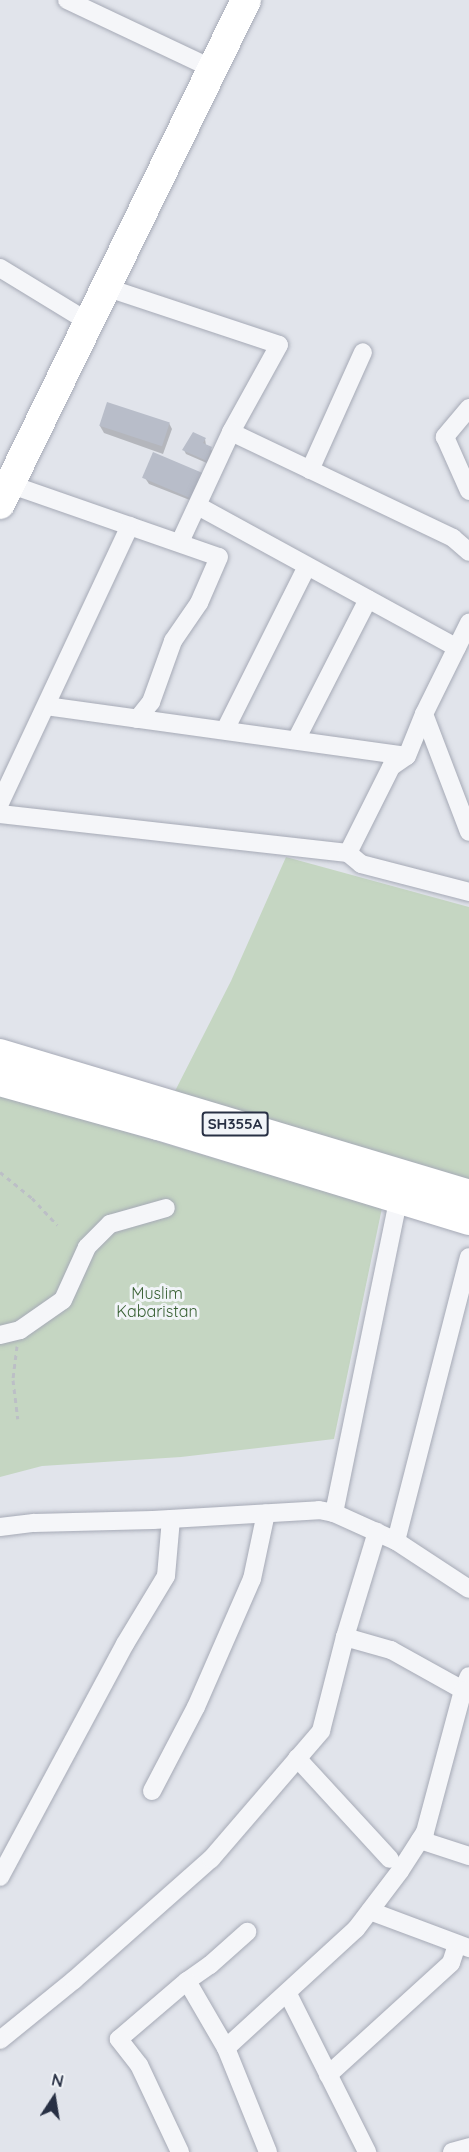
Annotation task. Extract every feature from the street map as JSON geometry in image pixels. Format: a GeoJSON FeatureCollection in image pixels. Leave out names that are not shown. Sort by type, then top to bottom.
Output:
{"type":"FeatureCollection","features":[{"type":"Feature","properties":{"kind":"main road"},"geometry":{"type":"LineString","coordinates":[[4,494],[108,288],[246,0]]}},
{"type":"Feature","properties":{"kind":"main road","name":"SH355A"},"geometry":{"type":"LineString","coordinates":[[0,1054],[103,1097],[469,1221]]}},
{"type":"Feature","properties":{"kind":"main road","name":"SH355A"},"geometry":{"type":"LineString","coordinates":[[0,1081],[103,1097],[469,1195]]}},
{"type":"Feature","properties":{"kind":"street"},"geometry":{"type":"LineString","coordinates":[[67,0],[213,69]]}},
{"type":"Feature","properties":{"kind":"street"},"geometry":{"type":"LineString","coordinates":[[0,268],[90,323]]}},
{"type":"Feature","properties":{"kind":"street"},"geometry":{"type":"LineString","coordinates":[[108,288],[279,345],[231,432],[180,542]]}},
{"type":"Feature","properties":{"kind":"street"},"geometry":{"type":"LineString","coordinates":[[310,470],[363,352]]}},
{"type":"Feature","properties":{"kind":"street"},"geometry":{"type":"LineString","coordinates":[[469,408],[445,437],[469,490]]}},
{"type":"Feature","properties":{"kind":"street"},"geometry":{"type":"LineString","coordinates":[[231,432],[453,538],[469,552]]}},
{"type":"Feature","properties":{"kind":"street"},"geometry":{"type":"LineString","coordinates":[[4,494],[130,526],[219,557],[199,603],[173,641],[151,702],[137,719]]}},
{"type":"Feature","properties":{"kind":"street"},"geometry":{"type":"LineString","coordinates":[[198,506],[457,648]]}},
{"type":"Feature","properties":{"kind":"street"},"geometry":{"type":"LineString","coordinates":[[0,803],[130,526]]}},
{"type":"Feature","properties":{"kind":"street"},"geometry":{"type":"LineString","coordinates":[[225,730],[307,566]]}},
{"type":"Feature","properties":{"kind":"street"},"geometry":{"type":"LineString","coordinates":[[296,740],[368,599]]}},
{"type":"Feature","properties":{"kind":"street"},"geometry":{"type":"LineString","coordinates":[[348,853],[391,767],[407,756],[424,714],[469,623]]}},
{"type":"Feature","properties":{"kind":"street"},"geometry":{"type":"LineString","coordinates":[[46,706],[407,756]]}},
{"type":"Feature","properties":{"kind":"street"},"geometry":{"type":"LineString","coordinates":[[424,714],[469,832]]}},
{"type":"Feature","properties":{"kind":"street"},"geometry":{"type":"LineString","coordinates":[[0,814],[348,853],[361,864],[469,892]]}},
{"type":"Feature","properties":{"kind":"street"},"geometry":{"type":"LineString","coordinates":[[333,1513],[399,1197]]}},
{"type":"Feature","properties":{"kind":"street"},"geometry":{"type":"LineString","coordinates":[[0,1335],[20,1330],[63,1300],[87,1247],[110,1224],[166,1208]]}},
{"type":"Feature","properties":{"kind":"street"},"geometry":{"type":"LineString","coordinates":[[396,1541],[469,1257]]}},
{"type":"Feature","properties":{"kind":"street"},"geometry":{"type":"LineString","coordinates":[[0,1527],[34,1523],[171,1519],[319,1510],[333,1513],[396,1541],[468,1586]]}},
{"type":"Feature","properties":{"kind":"street"},"geometry":{"type":"LineString","coordinates":[[152,1791],[196,1707],[252,1579],[266,1513]]}},
{"type":"Feature","properties":{"kind":"street"},"geometry":{"type":"LineString","coordinates":[[0,1877],[125,1644],[166,1576],[171,1519]]}},
{"type":"Feature","properties":{"kind":"street"},"geometry":{"type":"LineString","coordinates":[[0,2040],[74,1980],[211,1859],[321,1731],[345,1637],[376,1532]]}},
{"type":"Feature","properties":{"kind":"street"},"geometry":{"type":"LineString","coordinates":[[226,2048],[288,1994],[356,1929],[425,1832],[467,1686],[391,1650],[345,1637]]}},
{"type":"Feature","properties":{"kind":"street"},"geometry":{"type":"LineString","coordinates":[[297,1758],[390,1859]]}},
{"type":"Feature","properties":{"kind":"street"},"geometry":{"type":"LineString","coordinates":[[420,1840],[469,1856]]}},
{"type":"Feature","properties":{"kind":"street"},"geometry":{"type":"LineString","coordinates":[[328,2075],[451,1963],[463,1946],[370,1911]]}},
{"type":"Feature","properties":{"kind":"street"},"geometry":{"type":"LineString","coordinates":[[180,2152],[139,2065],[119,2039],[247,1932]]}},
{"type":"Feature","properties":{"kind":"street"},"geometry":{"type":"LineString","coordinates":[[187,1982],[226,2048],[268,2152]]}},
{"type":"Feature","properties":{"kind":"street"},"geometry":{"type":"LineString","coordinates":[[288,1994],[367,2152]]}},
{"type":"Feature","properties":{"kind":"path"},"geometry":{"type":"LineString","coordinates":[[0,1172],[32,1198],[57,1225]]}},
{"type":"Feature","properties":{"kind":"path"},"geometry":{"type":"LineString","coordinates":[[18,1419],[13,1380],[20,1330]]}},
{"type":"Feature","properties":{"kind":"green space"},"geometry":{"type":"Polygon","coordinates":[[[286,857],[469,907],[469,1190],[174,1093],[231,981],[286,857]]]}},
{"type":"Feature","properties":{"kind":"green space","name":"Muslim Kabaristan"},"geometry":{"type":"Polygon","coordinates":[[[0,1094],[382,1208],[334,1439],[181,1457],[42,1466],[0,1477],[0,1094]]]}},
{"type":"Feature","properties":{"kind":"building"},"geometry":{"type":"Polygon","coordinates":[[[107,402],[170,422],[162,446],[99,426],[107,402]]]}},
{"type":"Feature","properties":{"kind":"building"},"geometry":{"type":"Polygon","coordinates":[[[193,432],[206,438],[203,443],[212,447],[207,461],[182,450],[193,432]]]}},
{"type":"Feature","properties":{"kind":"building"},"geometry":{"type":"Polygon","coordinates":[[[153,452],[207,475],[196,501],[142,478],[153,452]]]}}]}
